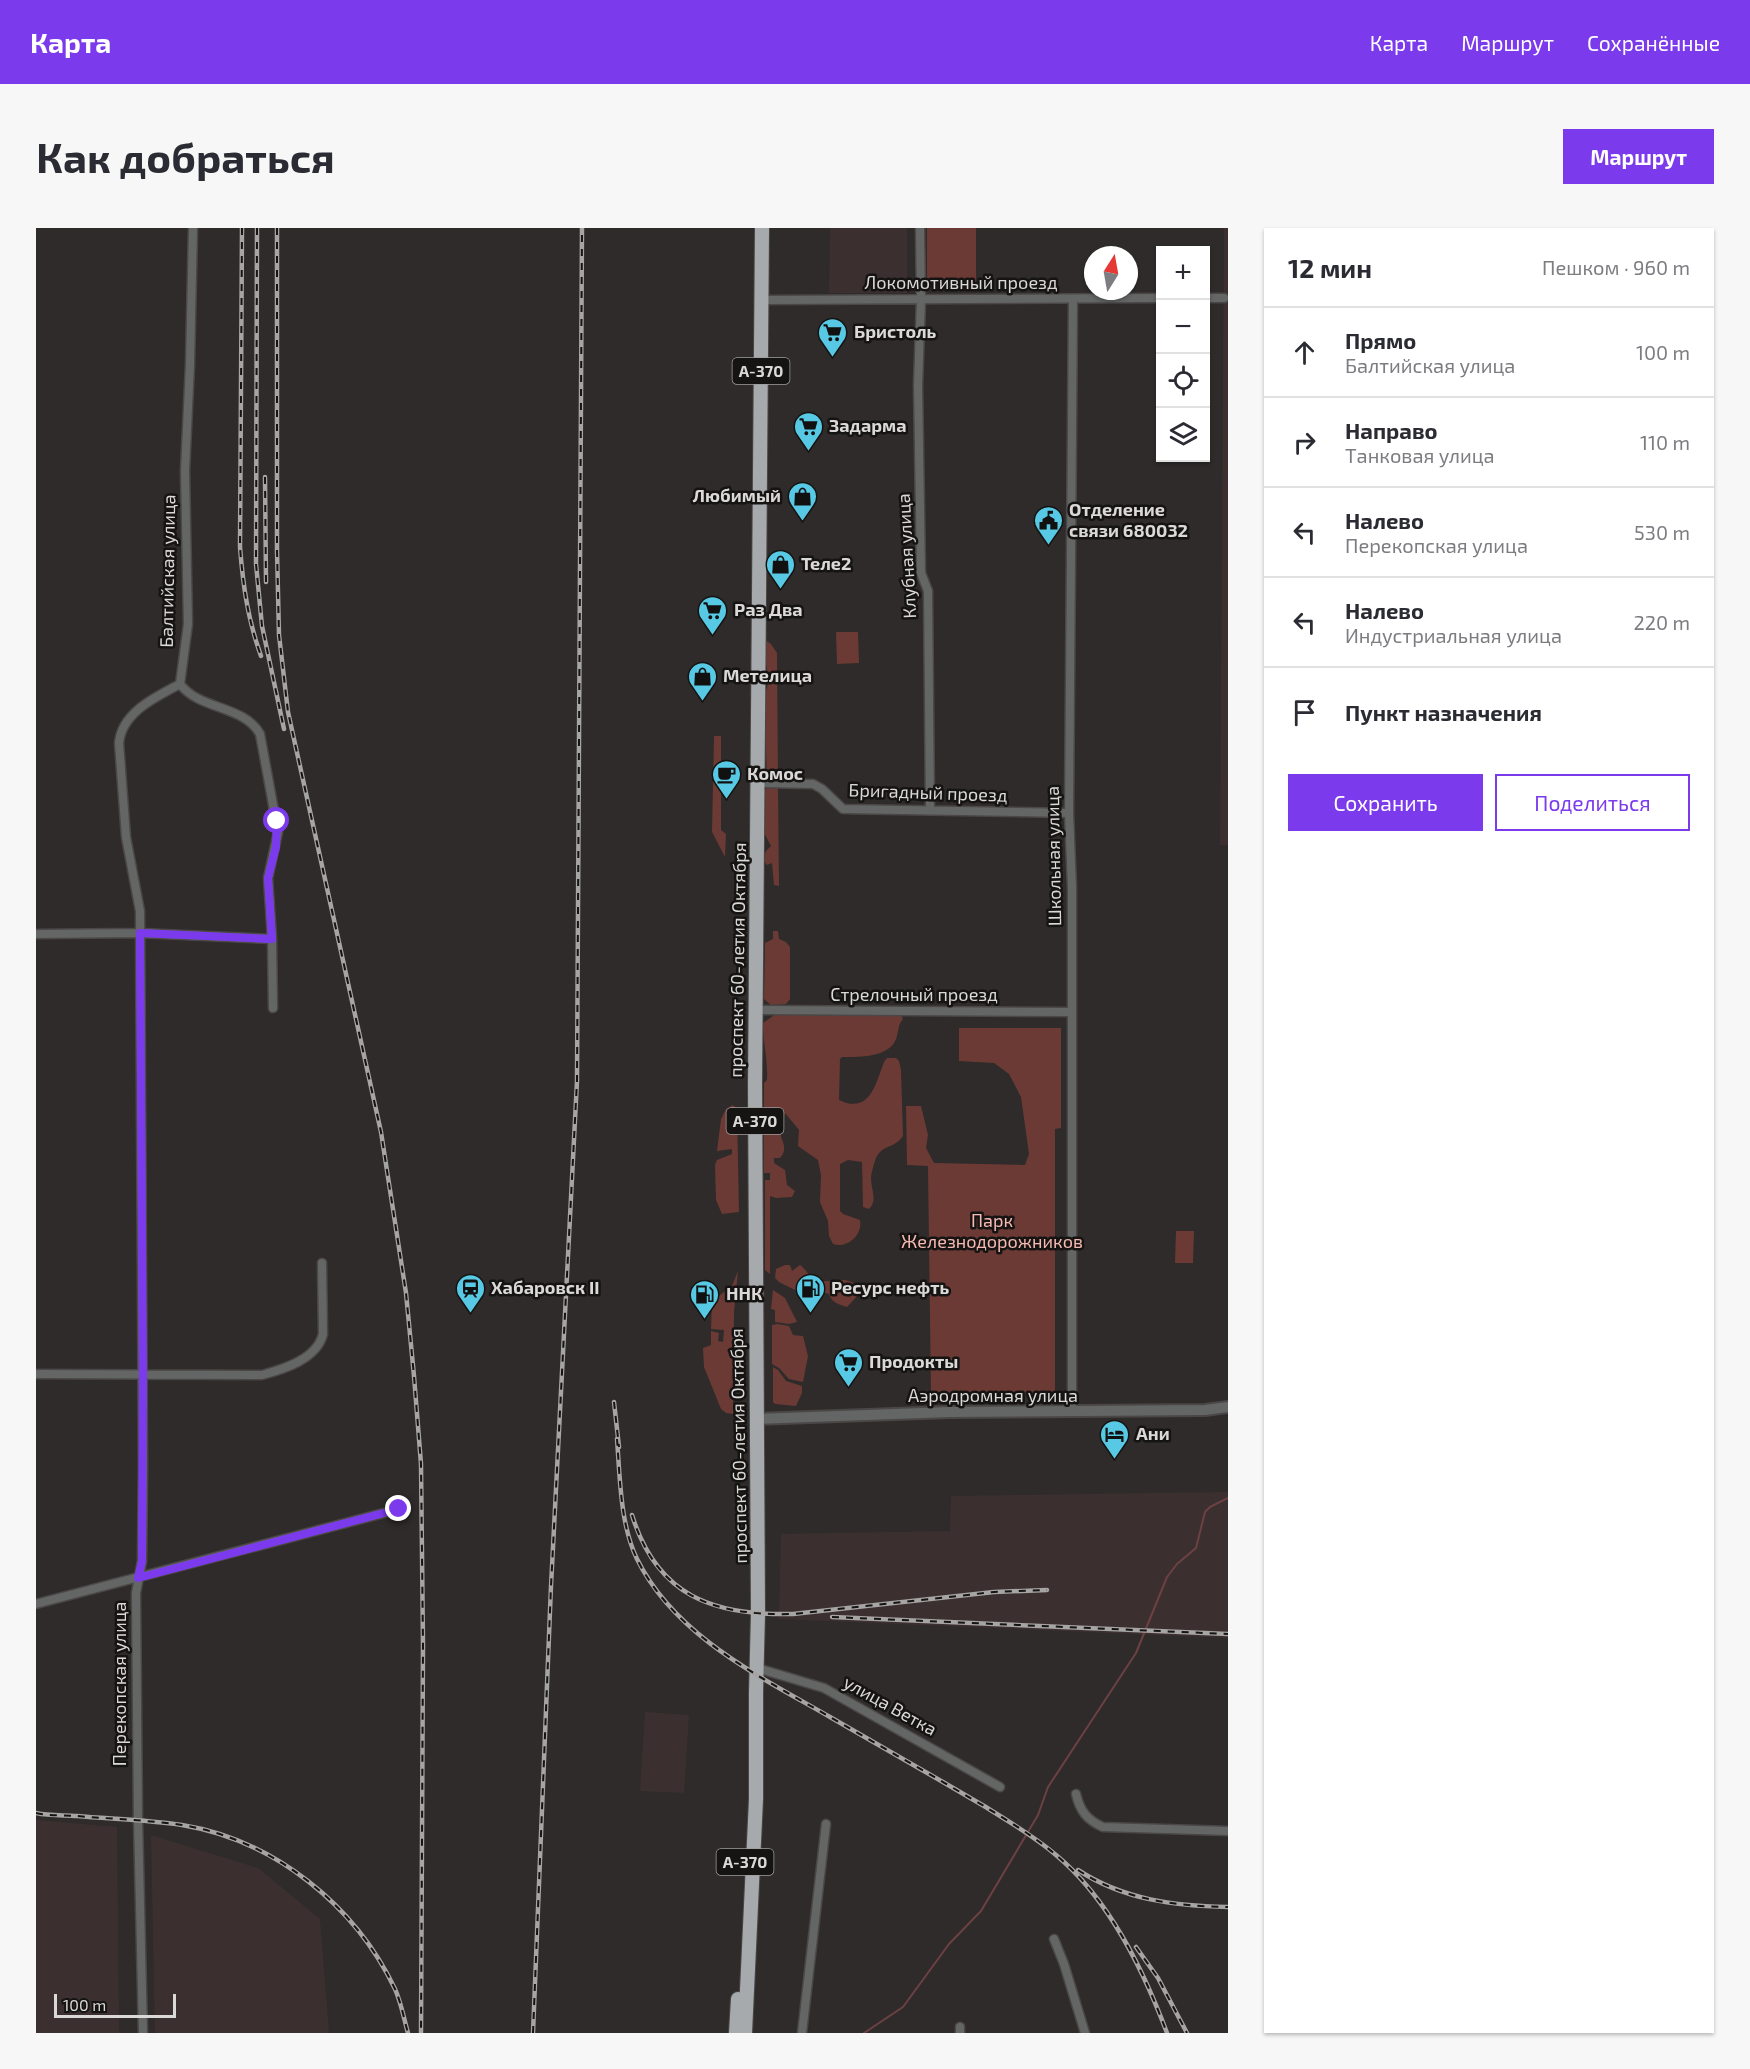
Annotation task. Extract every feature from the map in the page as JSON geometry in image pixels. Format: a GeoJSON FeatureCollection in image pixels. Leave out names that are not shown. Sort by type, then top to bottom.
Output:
{"type":"FeatureCollection","features":[{"type":"Feature","properties":{"kind":"highway","name":"проспект 60-летия Октября"},"geometry":{"type":"LineString","coordinates":[[745,2033],[756,1799],[756,1010],[762,228]]}},
{"type":"Feature","properties":{"kind":"highway","name":"проспект 60-летия Октября"},"geometry":{"type":"LineString","coordinates":[[736,2033],[751,1720],[756,1692]]}},
{"type":"Feature","properties":{"kind":"street","name":"Балтийская улица"},"geometry":{"type":"LineString","coordinates":[[180,684],[188,624],[185,471],[193,228]]}},
{"type":"Feature","properties":{"kind":"street","name":"Клубная улица"},"geometry":{"type":"LineString","coordinates":[[920,228],[921,300],[918,385],[921,573],[928,591],[930,810]]}},
{"type":"Feature","properties":{"kind":"street","name":"Локомотивный проезд"},"geometry":{"type":"LineString","coordinates":[[760,300],[1156,298]]}},
{"type":"Feature","properties":{"kind":"street"},"geometry":{"type":"LineString","coordinates":[[1210,298],[1224,298]]}},
{"type":"Feature","properties":{"kind":"street","name":"Школьная улица"},"geometry":{"type":"LineString","coordinates":[[1072,1412],[1072,888],[1069,813],[1073,299]]}},
{"type":"Feature","properties":{"kind":"street","name":"Перекопская улица"},"geometry":{"type":"LineString","coordinates":[[143,2033],[136,1593],[142,1561],[140,911],[126,837],[120,734],[133,714],[180,684]]}},
{"type":"Feature","properties":{"kind":"street"},"geometry":{"type":"LineString","coordinates":[[180,684],[195,699],[232,713],[252,724],[260,734],[278,832],[268,878],[273,1008]]}},
{"type":"Feature","properties":{"kind":"street","name":"Бригадный проезд"},"geometry":{"type":"LineString","coordinates":[[758,783],[813,784],[822,789],[843,809],[1069,813]]}},
{"type":"Feature","properties":{"kind":"street"},"geometry":{"type":"LineString","coordinates":[[36,934],[140,933],[272,939]]}},
{"type":"Feature","properties":{"kind":"street","name":"Стрелочный проезд"},"geometry":{"type":"LineString","coordinates":[[756,1010],[1071,1012]]}},
{"type":"Feature","properties":{"kind":"street"},"geometry":{"type":"LineString","coordinates":[[36,1374],[262,1375],[293,1364],[318,1347],[321,1342],[322,1263]]}},
{"type":"Feature","properties":{"kind":"street","name":"Аэродромная улица"},"geometry":{"type":"LineString","coordinates":[[757,1419],[950,1412],[1205,1410],[1228,1407]]}},
{"type":"Feature","properties":{"kind":"street"},"geometry":{"type":"LineString","coordinates":[[36,1604],[399,1509]]}},
{"type":"Feature","properties":{"kind":"street","name":"улица Ветка"},"geometry":{"type":"LineString","coordinates":[[757,1668],[824,1688],[1000,1787]]}},
{"type":"Feature","properties":{"kind":"street"},"geometry":{"type":"LineString","coordinates":[[1076,1794],[1083,1813],[1103,1827],[1228,1831]]}},
{"type":"Feature","properties":{"kind":"street"},"geometry":{"type":"LineString","coordinates":[[802,2033],[826,1824]]}},
{"type":"Feature","properties":{"kind":"street"},"geometry":{"type":"LineString","coordinates":[[1054,1939],[1085,2033]]}},
{"type":"Feature","properties":{"kind":"shaded area"},"geometry":{"type":"Polygon","coordinates":[[[830,228],[907,228],[907,293],[829,293],[830,228]]]}},
{"type":"Feature","properties":{"kind":"shaded area"},"geometry":{"type":"Polygon","coordinates":[[[1224,228],[1228,228],[1228,845],[1220,845],[1224,228]]]}},
{"type":"Feature","properties":{"kind":"shaded area"},"geometry":{"type":"Polygon","coordinates":[[[1228,1492],[1228,1638],[779,1619],[781,1534],[950,1531],[951,1496],[1228,1492]]]}},
{"type":"Feature","properties":{"kind":"shaded area"},"geometry":{"type":"Polygon","coordinates":[[[645,1712],[689,1715],[684,1793],[640,1791],[645,1712]]]}},
{"type":"Feature","properties":{"kind":"shaded area"},"geometry":{"type":"Polygon","coordinates":[[[36,1820],[117,1827],[119,2033],[36,2033],[36,1820]]]}},
{"type":"Feature","properties":{"kind":"shaded area"},"geometry":{"type":"Polygon","coordinates":[[[151,1835],[258,1868],[320,1919],[329,2033],[155,2033],[151,1835]]]}},
{"type":"Feature","properties":{"kind":"green space"},"geometry":{"type":"Polygon","coordinates":[[[927,228],[976,228],[976,289],[927,289],[927,228]]]}},
{"type":"Feature","properties":{"kind":"green space"},"geometry":{"type":"Polygon","coordinates":[[[836,632],[858,632],[859,663],[837,664],[836,632]]]}},
{"type":"Feature","properties":{"kind":"green space"},"geometry":{"type":"Polygon","coordinates":[[[767,641],[777,653],[778,780],[767,778],[764,695],[768,681],[765,653],[767,641]]]}},
{"type":"Feature","properties":{"kind":"green space"},"geometry":{"type":"Polygon","coordinates":[[[714,736],[721,736],[721,830],[726,834],[725,857],[712,832],[714,736]]]}},
{"type":"Feature","properties":{"kind":"green space"},"geometry":{"type":"Polygon","coordinates":[[[767,787],[778,788],[779,886],[774,885],[772,863],[767,865],[763,860],[766,851],[771,846],[761,827],[764,809],[761,798],[767,787]]]}},
{"type":"Feature","properties":{"kind":"green space"},"geometry":{"type":"Polygon","coordinates":[[[773,931],[778,931],[779,939],[790,947],[790,999],[786,1004],[771,1005],[764,999],[765,943],[773,939],[773,931]]]}},
{"type":"Feature","properties":{"kind":"green space"},"geometry":{"type":"Polygon","coordinates":[[[777,1013],[901,1015],[903,1019],[897,1036],[889,1049],[874,1055],[840,1059],[839,1100],[850,1104],[865,1100],[874,1087],[884,1062],[887,1058],[896,1058],[901,1070],[903,1136],[895,1144],[883,1149],[877,1157],[871,1176],[873,1202],[869,1209],[863,1207],[862,1162],[848,1160],[840,1164],[840,1211],[860,1220],[860,1226],[853,1240],[838,1245],[833,1244],[829,1236],[828,1221],[820,1202],[821,1175],[818,1160],[798,1146],[799,1130],[785,1113],[780,1128],[784,1150],[780,1158],[774,1158],[774,1163],[785,1170],[787,1185],[795,1191],[792,1197],[770,1196],[770,1274],[765,1270],[765,1180],[770,1180],[770,1173],[764,1173],[764,1083],[767,1080],[767,1073],[763,1023],[777,1013]]]}},
{"type":"Feature","properties":{"kind":"green space","name":"Парк Железнодорожников"},"geometry":{"type":"Polygon","coordinates":[[[959,1028],[1061,1028],[1061,1128],[1055,1129],[1055,1393],[931,1395],[928,1166],[907,1165],[906,1106],[921,1106],[928,1135],[926,1148],[934,1163],[1025,1165],[1029,1154],[1021,1097],[1009,1074],[994,1063],[959,1061],[959,1028]]]}},
{"type":"Feature","properties":{"kind":"green space"},"geometry":{"type":"Polygon","coordinates":[[[733,1105],[737,1109],[739,1212],[722,1214],[716,1200],[715,1165],[717,1160],[732,1154],[732,1149],[717,1151],[721,1119],[726,1109],[733,1105]]]}},
{"type":"Feature","properties":{"kind":"green space"},"geometry":{"type":"Polygon","coordinates":[[[1176,1231],[1194,1231],[1193,1263],[1175,1263],[1176,1231]]]}},
{"type":"Feature","properties":{"kind":"green space"},"geometry":{"type":"Polygon","coordinates":[[[790,1265],[792,1271],[800,1265],[818,1281],[847,1281],[857,1286],[861,1292],[847,1307],[838,1304],[829,1294],[806,1287],[803,1294],[775,1278],[776,1269],[790,1265]]]}},
{"type":"Feature","properties":{"kind":"green space"},"geometry":{"type":"Polygon","coordinates":[[[738,1271],[734,1312],[733,1414],[721,1409],[704,1367],[703,1348],[711,1345],[711,1331],[719,1333],[718,1341],[723,1342],[724,1330],[711,1329],[712,1301],[732,1286],[738,1271]]]}},
{"type":"Feature","properties":{"kind":"green space"},"geometry":{"type":"Polygon","coordinates":[[[773,1290],[785,1298],[797,1322],[789,1324],[775,1322],[775,1310],[771,1309],[773,1290]]]}},
{"type":"Feature","properties":{"kind":"green space"},"geometry":{"type":"Polygon","coordinates":[[[772,1325],[789,1326],[793,1335],[803,1336],[808,1356],[803,1382],[789,1379],[772,1364],[772,1325]]]}},
{"type":"Feature","properties":{"kind":"green space"},"geometry":{"type":"Polygon","coordinates":[[[773,1367],[786,1381],[802,1386],[802,1393],[796,1406],[773,1402],[773,1367]]]}},
{"type":"Feature","properties":{"kind":"waterway"},"geometry":{"type":"LineString","coordinates":[[864,2033],[903,2007],[949,1944],[981,1911],[1038,1815],[1048,1787],[1136,1653],[1167,1577],[1177,1564],[1196,1548],[1205,1512],[1228,1498]]}},
{"type":"Feature","properties":{"kind":"railway"},"geometry":{"type":"LineString","coordinates":[[242,228],[240,547],[247,603],[261,656]]}},
{"type":"Feature","properties":{"kind":"railway"},"geometry":{"type":"LineString","coordinates":[[257,228],[256,564],[262,626],[284,729]]}},
{"type":"Feature","properties":{"kind":"railway"},"geometry":{"type":"LineString","coordinates":[[277,228],[277,550],[279,635],[288,712],[381,1132],[406,1293],[414,1376],[421,1464],[423,1645],[421,2033]]}},
{"type":"Feature","properties":{"kind":"railway"},"geometry":{"type":"LineString","coordinates":[[533,2033],[551,1586],[577,1081],[582,228]]}},
{"type":"Feature","properties":{"kind":"railway"},"geometry":{"type":"LineString","coordinates":[[265,477],[266,582]]}},
{"type":"Feature","properties":{"kind":"railway"},"geometry":{"type":"LineString","coordinates":[[614,1402],[619,1447]]}},
{"type":"Feature","properties":{"kind":"railway"},"geometry":{"type":"LineString","coordinates":[[617,1439],[624,1516],[631,1545],[653,1586],[673,1610],[721,1652],[775,1686],[984,1806],[1030,1835],[1056,1855],[1092,1892],[1122,1936],[1147,1984],[1167,2033]]}},
{"type":"Feature","properties":{"kind":"railway"},"geometry":{"type":"LineString","coordinates":[[632,1515],[643,1543],[656,1565],[673,1582],[692,1596],[713,1605],[738,1611],[793,1614],[994,1592],[1047,1590]]}},
{"type":"Feature","properties":{"kind":"railway"},"geometry":{"type":"LineString","coordinates":[[832,1617],[1228,1634]]}},
{"type":"Feature","properties":{"kind":"railway"},"geometry":{"type":"LineString","coordinates":[[36,1813],[182,1825],[216,1833],[248,1845],[279,1861],[308,1881],[358,1930],[378,1958],[395,1989],[408,2033]]}},
{"type":"Feature","properties":{"kind":"railway"},"geometry":{"type":"LineString","coordinates":[[1078,1870],[1095,1880],[1132,1895],[1169,1903],[1228,1907]]}},
{"type":"Feature","properties":{"kind":"railway"},"geometry":{"type":"LineString","coordinates":[[1136,1947],[1158,1978],[1187,2033]]}},
{"type":"Feature","properties":{"kind":"place","name":"Бристоль"},"geometry":{"type":"Point","coordinates":[833,358]}},
{"type":"Feature","properties":{"kind":"place","name":"Задарма"},"geometry":{"type":"Point","coordinates":[808,452]}},
{"type":"Feature","properties":{"kind":"place","name":"Любимый"},"geometry":{"type":"Point","coordinates":[802,522]}},
{"type":"Feature","properties":{"kind":"place","name":"Отделение связи 680032"},"geometry":{"type":"Point","coordinates":[1048,546]}},
{"type":"Feature","properties":{"kind":"place","name":"Теле2"},"geometry":{"type":"Point","coordinates":[780,590]}},
{"type":"Feature","properties":{"kind":"place","name":"Раз Два"},"geometry":{"type":"Point","coordinates":[713,636]}},
{"type":"Feature","properties":{"kind":"place","name":"Метелица"},"geometry":{"type":"Point","coordinates":[702,702]}},
{"type":"Feature","properties":{"kind":"place","name":"Комос"},"geometry":{"type":"Point","coordinates":[726,800]}},
{"type":"Feature","properties":{"kind":"place","name":"Хабаровск II"},"geometry":{"type":"Point","coordinates":[470,1314]}},
{"type":"Feature","properties":{"kind":"place","name":"Ресурс нефть"},"geometry":{"type":"Point","coordinates":[810,1314]}},
{"type":"Feature","properties":{"kind":"place","name":"ННК"},"geometry":{"type":"Point","coordinates":[705,1320]}},
{"type":"Feature","properties":{"kind":"place","name":"Продокты"},"geometry":{"type":"Point","coordinates":[848,1388]}},
{"type":"Feature","properties":{"kind":"place","name":"Ани"},"geometry":{"type":"Point","coordinates":[1115,1460]}},
{"type":"Feature","properties":{"kind":"route"},"geometry":{"type":"LineString","coordinates":[[277,821],[276,847],[268,878],[272,939],[140,933],[143,1375],[142,1561],[138,1578],[399,1509]]}}]}
